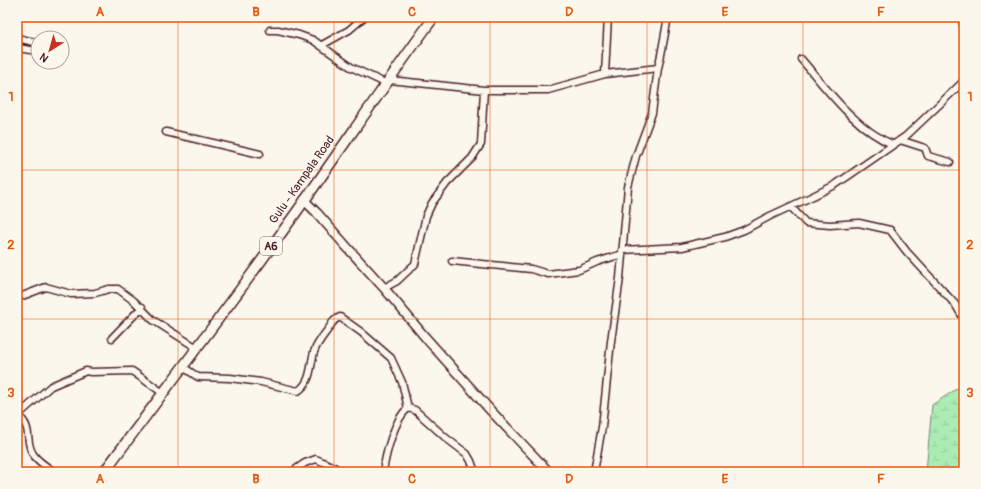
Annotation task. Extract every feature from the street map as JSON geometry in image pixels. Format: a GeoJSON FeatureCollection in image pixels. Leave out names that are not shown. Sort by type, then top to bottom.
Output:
{"type":"FeatureCollection","features":[{"type":"Feature","properties":{"kind":"main road","name":"Gulu - Kampala Road"},"geometry":{"type":"LineString","coordinates":[[104,472],[304,200],[434,17]]}},
{"type":"Feature","properties":{"kind":"street"},"geometry":{"type":"LineString","coordinates":[[322,46],[349,30],[364,17]]}},
{"type":"Feature","properties":{"kind":"street"},"geometry":{"type":"LineString","coordinates":[[605,74],[608,17]]}},
{"type":"Feature","properties":{"kind":"street"},"geometry":{"type":"LineString","coordinates":[[594,472],[604,408],[611,340],[620,278],[628,187],[631,172],[652,113],[658,68],[668,17]]}},
{"type":"Feature","properties":{"kind":"street"},"geometry":{"type":"LineString","coordinates":[[961,17],[964,28]]}},
{"type":"Feature","properties":{"kind":"street"},"geometry":{"type":"LineString","coordinates":[[270,30],[278,30],[313,40],[351,67],[388,82],[484,90],[548,90],[605,74],[658,68]]}},
{"type":"Feature","properties":{"kind":"street"},"geometry":{"type":"LineString","coordinates":[[17,38],[30,41]]}},
{"type":"Feature","properties":{"kind":"street"},"geometry":{"type":"LineString","coordinates":[[17,48],[30,50]]}},
{"type":"Feature","properties":{"kind":"street"},"geometry":{"type":"LineString","coordinates":[[800,59],[840,105],[860,124],[882,140],[894,145]]}},
{"type":"Feature","properties":{"kind":"street"},"geometry":{"type":"LineString","coordinates":[[452,261],[521,268],[548,274],[580,270],[622,252],[682,247],[725,237],[744,230],[835,185],[894,145],[921,123],[964,81]]}},
{"type":"Feature","properties":{"kind":"street"},"geometry":{"type":"LineString","coordinates":[[384,288],[397,281],[415,264],[426,216],[432,203],[447,183],[472,158],[481,144],[484,90]]}},
{"type":"Feature","properties":{"kind":"street"},"geometry":{"type":"LineString","coordinates":[[166,132],[260,154]]}},
{"type":"Feature","properties":{"kind":"street"},"geometry":{"type":"LineString","coordinates":[[900,140],[924,148],[928,156],[950,162]]}},
{"type":"Feature","properties":{"kind":"street"},"geometry":{"type":"LineString","coordinates":[[304,200],[318,213],[491,411],[549,472]]}},
{"type":"Feature","properties":{"kind":"street"},"geometry":{"type":"LineString","coordinates":[[791,207],[806,223],[830,225],[859,223],[890,230],[907,252],[955,304],[964,319]]}},
{"type":"Feature","properties":{"kind":"street"},"geometry":{"type":"LineString","coordinates":[[17,298],[46,287],[71,294],[95,293],[114,288],[142,307],[154,320],[196,348]]}},
{"type":"Feature","properties":{"kind":"street"},"geometry":{"type":"LineString","coordinates":[[112,338],[142,307]]}},
{"type":"Feature","properties":{"kind":"street"},"geometry":{"type":"LineString","coordinates":[[182,367],[194,375],[204,378],[230,378],[261,382],[298,391],[304,386],[308,378],[317,345],[334,321],[340,317],[361,332],[391,358],[402,382],[408,408]]}},
{"type":"Feature","properties":{"kind":"street"},"geometry":{"type":"LineString","coordinates":[[55,472],[32,454],[27,426],[23,420],[17,416],[51,386],[86,371],[132,371],[163,393]]}},
{"type":"Feature","properties":{"kind":"street"},"geometry":{"type":"LineString","coordinates":[[383,472],[388,449],[397,424],[401,415],[408,408]]}},
{"type":"Feature","properties":{"kind":"street"},"geometry":{"type":"LineString","coordinates":[[408,408],[415,410],[446,438],[467,454],[475,472]]}},
{"type":"Feature","properties":{"kind":"street"},"geometry":{"type":"LineString","coordinates":[[292,472],[305,463],[316,459],[342,472]]}},
{"type":"Feature","properties":{"kind":"green space"},"geometry":{"type":"Polygon","coordinates":[[[964,384],[964,472],[926,472],[932,405],[964,384]]]}}]}
